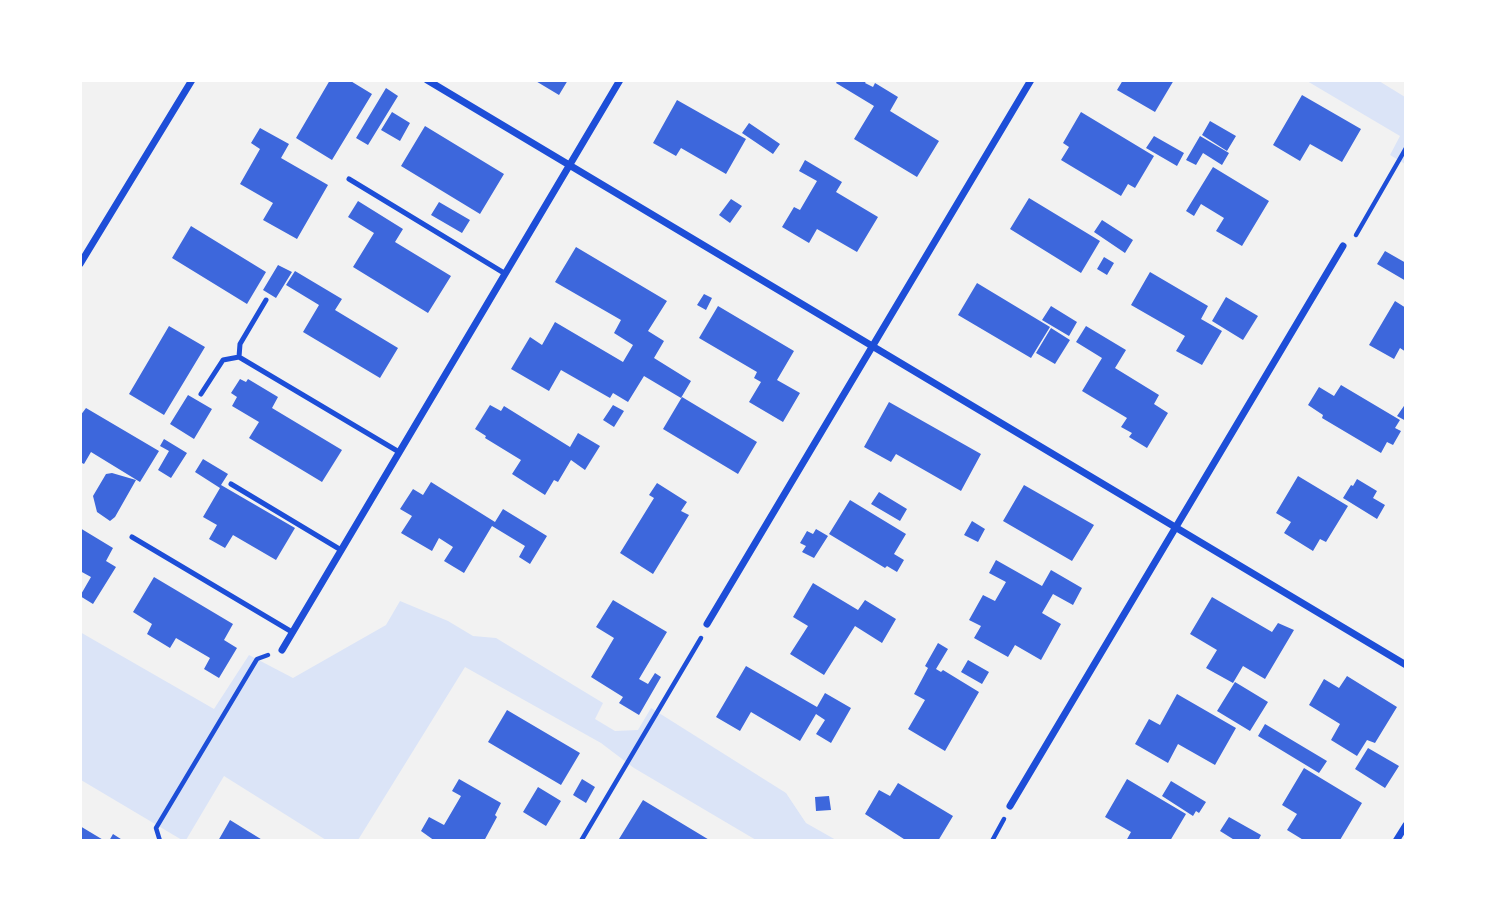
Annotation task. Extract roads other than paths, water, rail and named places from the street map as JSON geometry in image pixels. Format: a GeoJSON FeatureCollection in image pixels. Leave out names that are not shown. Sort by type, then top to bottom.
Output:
{"type":"FeatureCollection","features":[{"type":"Feature","properties":{"kind":"street"},"geometry":{"type":"LineString","coordinates":[[80,264],[192,80]]}},
{"type":"Feature","properties":{"kind":"street"},"geometry":{"type":"LineString","coordinates":[[427,80],[1405,665]]}},
{"type":"Feature","properties":{"kind":"street"},"geometry":{"type":"LineString","coordinates":[[282,650],[620,80]]}},
{"type":"Feature","properties":{"kind":"street"},"geometry":{"type":"LineString","coordinates":[[707,624],[1031,80]]}},
{"type":"Feature","properties":{"kind":"street"},"geometry":{"type":"LineString","coordinates":[[1010,806],[1343,246]]}},
{"type":"Feature","properties":{"kind":"street"},"geometry":{"type":"LineString","coordinates":[[1396,841],[1405,825]]}},
{"type":"Feature","properties":{"kind":"lane"},"geometry":{"type":"LineString","coordinates":[[349,179],[504,273]]}},
{"type":"Feature","properties":{"kind":"lane"},"geometry":{"type":"LineString","coordinates":[[239,357],[240,344],[266,300]]}},
{"type":"Feature","properties":{"kind":"lane"},"geometry":{"type":"LineString","coordinates":[[201,394],[223,360],[239,357],[399,452]]}},
{"type":"Feature","properties":{"kind":"lane"},"geometry":{"type":"LineString","coordinates":[[231,484],[341,550]]}},
{"type":"Feature","properties":{"kind":"lane"},"geometry":{"type":"LineString","coordinates":[[132,537],[292,632]]}}]}
